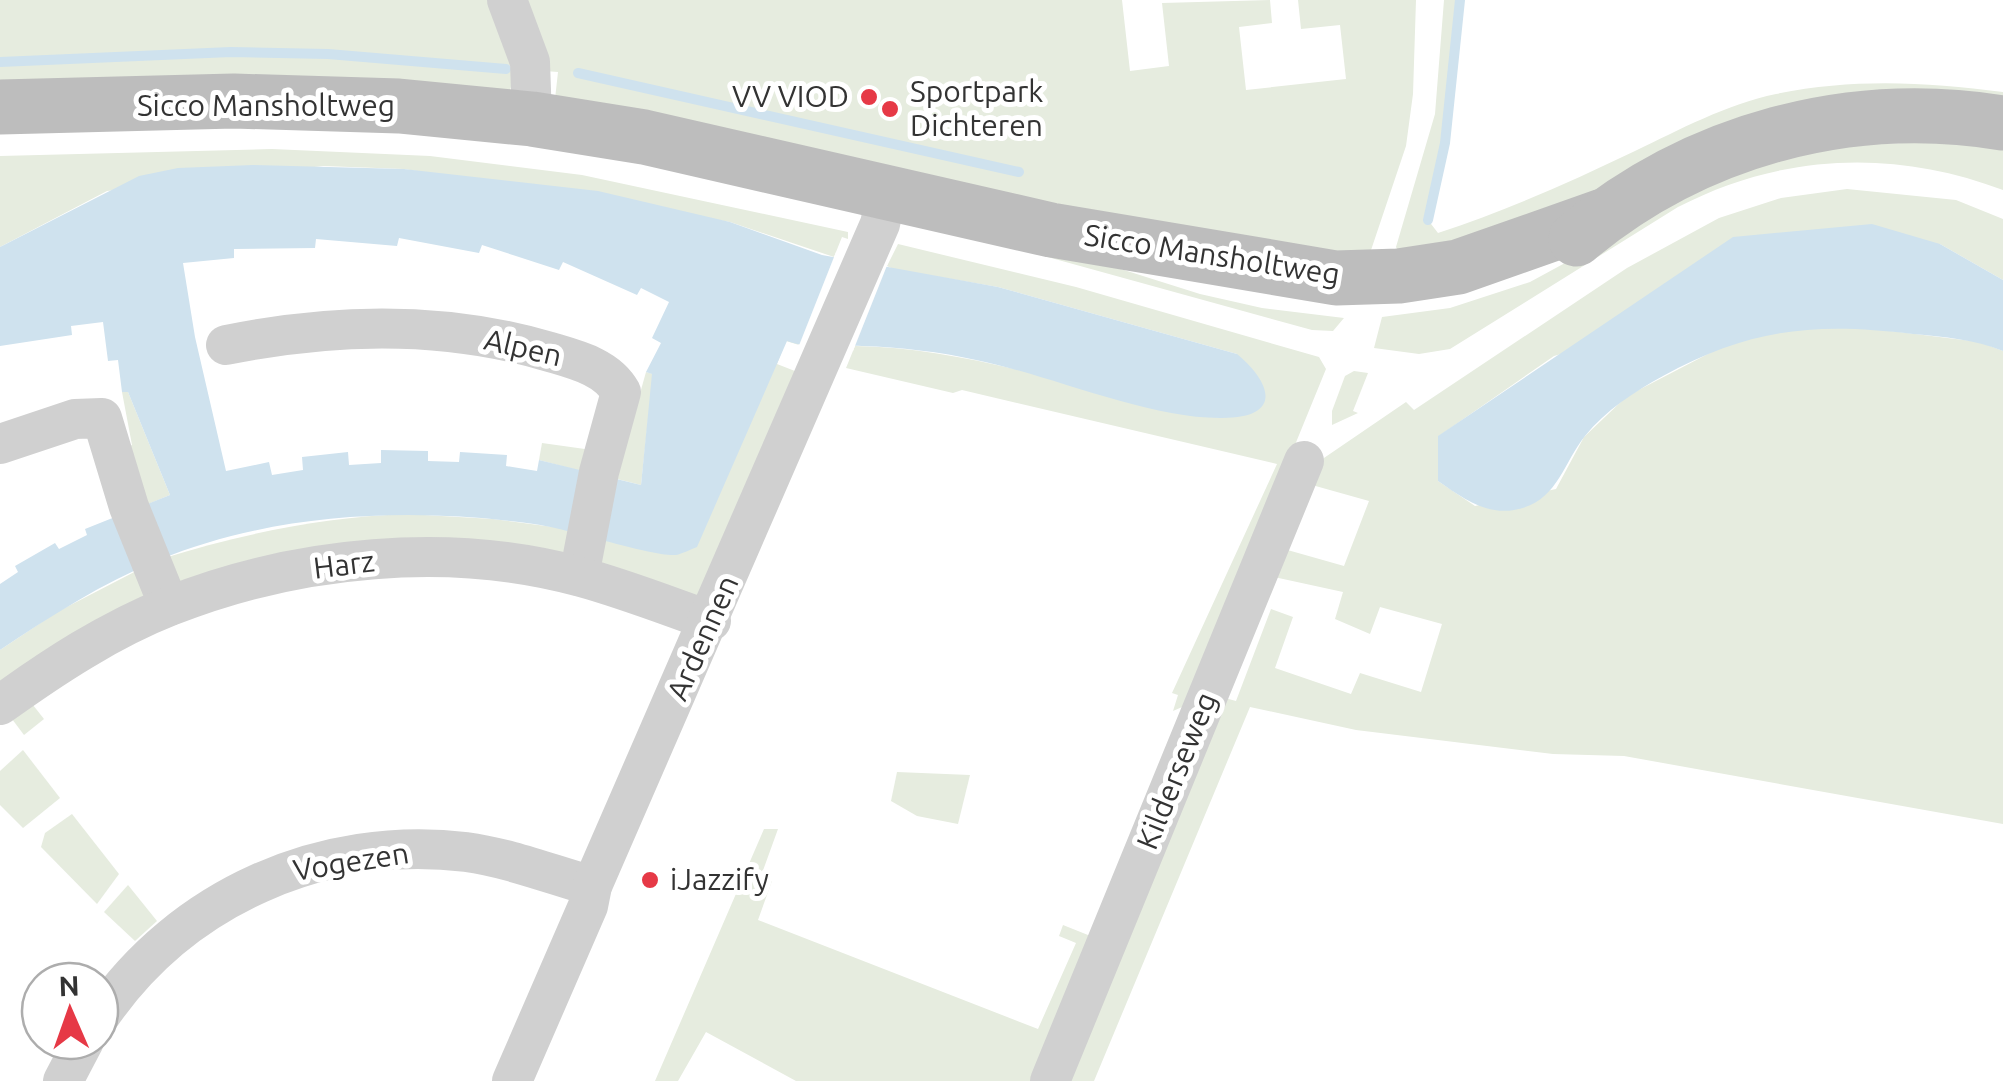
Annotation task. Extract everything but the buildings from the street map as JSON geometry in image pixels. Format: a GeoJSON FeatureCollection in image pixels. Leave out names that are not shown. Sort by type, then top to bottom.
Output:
{"type":"FeatureCollection","features":[{"type":"Feature","properties":{"kind":"street"},"geometry":{"type":"LineString","coordinates":[[507,0],[530,62],[532,118]]}},
{"type":"Feature","properties":{"kind":"street","name":"Sicco Mansholtweg"},"geometry":{"type":"LineString","coordinates":[[0,107],[234,101],[399,106],[532,118],[644,137],[1051,230],[1143,268],[1207,287],[1295,304],[1378,308],[1430,304],[1516,279],[1552,259],[1603,216],[1724,150],[1789,130],[1882,115],[1961,116],[2003,123]]}},
{"type":"Feature","properties":{"kind":"street","name":"Ardennen"},"geometry":{"type":"LineString","coordinates":[[512,1081],[588,906],[592,886],[711,621],[870,248],[887,192]]}},
{"type":"Feature","properties":{"kind":"street","name":"Alpen"},"geometry":{"type":"LineString","coordinates":[[226,345],[323,329],[427,329],[526,345],[582,362],[613,378],[621,392],[599,472],[582,558]]}},
{"type":"Feature","properties":{"kind":"street"},"geometry":{"type":"LineString","coordinates":[[0,444],[75,419],[102,418],[129,507],[169,606]]}},
{"type":"Feature","properties":{"kind":"street","name":"Kilderseweg"},"geometry":{"type":"LineString","coordinates":[[1050,1081],[1304,461]]}},
{"type":"Feature","properties":{"kind":"street","name":"Harz"},"geometry":{"type":"LineString","coordinates":[[0,706],[85,648],[169,606],[302,570],[364,561],[582,558],[711,621]]}},
{"type":"Feature","properties":{"kind":"street","name":"Vogezen"},"geometry":{"type":"LineString","coordinates":[[120,992],[148,958],[195,917],[269,876],[322,861],[369,853],[466,852],[592,886]]}},
{"type":"Feature","properties":{"kind":"shaded area"},"geometry":{"type":"Polygon","coordinates":[[[0,0],[1122,0],[1130,71],[1169,66],[1162,3],[1270,0],[1272,23],[1239,27],[1246,90],[1346,79],[1340,25],[1301,29],[1298,0],[1416,0],[1413,94],[1406,146],[1365,268],[555,99],[558,72],[517,69],[509,93],[0,94],[0,0]]]}},
{"type":"Feature","properties":{"kind":"shaded area"},"geometry":{"type":"Polygon","coordinates":[[[1444,0],[1460,0],[1445,143],[1428,220],[1438,233],[1538,195],[1721,111],[1758,98],[1833,86],[1918,84],[2003,92],[2003,107],[1632,178],[1403,260],[1396,247],[1435,114],[1444,0]]]}},
{"type":"Feature","properties":{"kind":"shaded area"},"geometry":{"type":"Polygon","coordinates":[[[2003,139],[2003,190],[1921,168],[1880,163],[1798,167],[1757,176],[1678,207],[1450,349],[1419,354],[1374,348],[1382,317],[1450,308],[1530,282],[1777,148],[2003,139]]]}},
{"type":"Feature","properties":{"kind":"shaded area"},"geometry":{"type":"Polygon","coordinates":[[[272,149],[430,156],[582,175],[848,232],[848,239],[842,237],[834,257],[730,222],[404,169],[323,166],[107,191],[0,247],[0,156],[272,149]]]}},
{"type":"Feature","properties":{"kind":"shaded area"},"geometry":{"type":"Polygon","coordinates":[[[1847,189],[1956,200],[2003,219],[2003,280],[1940,244],[1554,356],[1439,436],[1438,481],[1475,506],[1556,489],[1584,437],[1627,396],[1729,343],[1782,331],[1842,325],[1980,342],[2003,351],[2003,824],[1624,756],[1553,754],[1356,730],[1250,707],[1094,1081],[1067,1081],[1225,698],[1236,701],[1271,609],[1293,617],[1275,668],[1351,694],[1360,673],[1421,692],[1442,624],[1380,607],[1370,634],[1335,619],[1343,592],[1274,577],[1284,549],[1344,566],[1369,501],[1312,485],[1321,460],[1406,402],[1414,410],[1627,268],[1719,218],[1781,198],[1847,189]]]}},
{"type":"Feature","properties":{"kind":"shaded area"},"geometry":{"type":"Polygon","coordinates":[[[986,240],[1051,247],[1200,294],[1262,308],[1344,318],[1333,331],[1312,330],[986,240]]]}},
{"type":"Feature","properties":{"kind":"shaded area"},"geometry":{"type":"Polygon","coordinates":[[[898,244],[1076,287],[1319,357],[1326,369],[1189,704],[1173,711],[1178,695],[1172,693],[1277,464],[962,390],[953,393],[846,368],[855,346],[948,355],[1220,418],[1237,354],[998,287],[893,269],[887,266],[898,244]]]}},
{"type":"Feature","properties":{"kind":"shaded area"},"geometry":{"type":"Polygon","coordinates":[[[771,320],[799,345],[786,341],[777,364],[800,373],[706,591],[694,597],[605,568],[594,548],[596,536],[674,555],[771,320]]]}},
{"type":"Feature","properties":{"kind":"shaded area"},"geometry":{"type":"Polygon","coordinates":[[[1354,371],[1368,373],[1353,411],[1358,413],[1332,425],[1332,411],[1345,376],[1354,371]]]}},
{"type":"Feature","properties":{"kind":"shaded area"},"geometry":{"type":"Polygon","coordinates":[[[646,372],[653,374],[641,485],[609,477],[632,422],[646,372]]]}},
{"type":"Feature","properties":{"kind":"shaded area"},"geometry":{"type":"Polygon","coordinates":[[[122,392],[128,392],[170,495],[141,507],[121,450],[132,445],[122,392]]]}},
{"type":"Feature","properties":{"kind":"shaded area"},"geometry":{"type":"Polygon","coordinates":[[[542,443],[592,450],[588,473],[539,460],[542,443]]]}},
{"type":"Feature","properties":{"kind":"shaded area"},"geometry":{"type":"Polygon","coordinates":[[[407,514],[493,519],[576,530],[564,553],[184,583],[175,579],[161,559],[282,528],[407,514]]]}},
{"type":"Feature","properties":{"kind":"shaded area"},"geometry":{"type":"Polygon","coordinates":[[[142,568],[145,593],[140,602],[0,687],[0,650],[57,612],[142,568]]]}},
{"type":"Feature","properties":{"kind":"shaded area"},"geometry":{"type":"Polygon","coordinates":[[[29,700],[44,719],[24,735],[9,715],[29,700]]]}},
{"type":"Feature","properties":{"kind":"shaded area"},"geometry":{"type":"Polygon","coordinates":[[[23,750],[60,798],[23,828],[0,805],[0,771],[23,750]]]}},
{"type":"Feature","properties":{"kind":"shaded area"},"geometry":{"type":"Polygon","coordinates":[[[897,772],[970,775],[958,824],[917,816],[891,801],[897,772]]]}},
{"type":"Feature","properties":{"kind":"shaded area"},"geometry":{"type":"Polygon","coordinates":[[[72,814],[119,874],[97,904],[41,847],[45,833],[72,814]]]}},
{"type":"Feature","properties":{"kind":"shaded area"},"geometry":{"type":"Polygon","coordinates":[[[764,829],[778,829],[761,876],[772,881],[758,920],[1038,1029],[1076,943],[1059,936],[1063,925],[1093,937],[1037,1081],[796,1081],[706,1032],[678,1081],[655,1081],[764,829]]]}},
{"type":"Feature","properties":{"kind":"shaded area"},"geometry":{"type":"Polygon","coordinates":[[[128,885],[157,921],[135,941],[104,912],[128,885]]]}},
{"type":"Feature","properties":{"kind":"water"},"geometry":{"type":"Polygon","coordinates":[[[253,165],[404,169],[598,191],[730,222],[822,255],[998,287],[1237,354],[1258,377],[1266,397],[1263,406],[1241,416],[1193,416],[1131,404],[963,357],[787,341],[697,547],[684,553],[665,554],[548,527],[487,519],[392,515],[297,523],[204,544],[159,560],[97,590],[0,650],[0,584],[18,572],[15,566],[55,543],[59,549],[87,535],[85,529],[170,495],[128,392],[122,392],[118,360],[108,361],[103,322],[71,326],[72,335],[0,346],[0,247],[139,176],[178,168],[253,165]],[[399,238],[397,246],[316,239],[315,248],[234,249],[234,258],[183,263],[195,337],[226,471],[269,462],[272,475],[303,470],[302,457],[348,452],[349,465],[381,463],[381,450],[428,451],[428,461],[459,462],[460,452],[507,455],[506,466],[537,471],[539,460],[641,485],[652,374],[646,372],[661,343],[652,338],[669,302],[641,288],[637,295],[563,262],[559,270],[482,245],[479,253],[399,238]]]}},
{"type":"Feature","properties":{"kind":"water"},"geometry":{"type":"Polygon","coordinates":[[[1872,224],[1940,244],[2003,280],[2003,351],[1959,339],[1878,330],[1814,329],[1755,338],[1695,360],[1621,402],[1585,436],[1549,491],[1528,506],[1493,510],[1465,499],[1438,481],[1438,436],[1733,237],[1872,224]]]}},
{"type":"Feature","properties":{"kind":"pier"},"geometry":{"type":"Polygon","coordinates":[[[836,252],[888,263],[853,351],[808,352],[798,348],[836,252]]]}},
{"type":"Feature","properties":{"kind":"waterway"},"geometry":{"type":"LineString","coordinates":[[1428,220],[1445,143],[1460,0]]}},
{"type":"Feature","properties":{"kind":"waterway"},"geometry":{"type":"LineString","coordinates":[[0,62],[231,52],[328,54],[506,69]]}},
{"type":"Feature","properties":{"kind":"waterway"},"geometry":{"type":"LineString","coordinates":[[578,73],[1019,172]]}},
{"type":"Feature","properties":{"kind":"place","name":"VV VIOD"},"geometry":{"type":"Point","coordinates":[869,97]}},
{"type":"Feature","properties":{"kind":"place","name":"Sportpark Dichteren"},"geometry":{"type":"Point","coordinates":[890,109]}},
{"type":"Feature","properties":{"kind":"place","name":"iJazzify"},"geometry":{"type":"Point","coordinates":[650,880]}}]}
